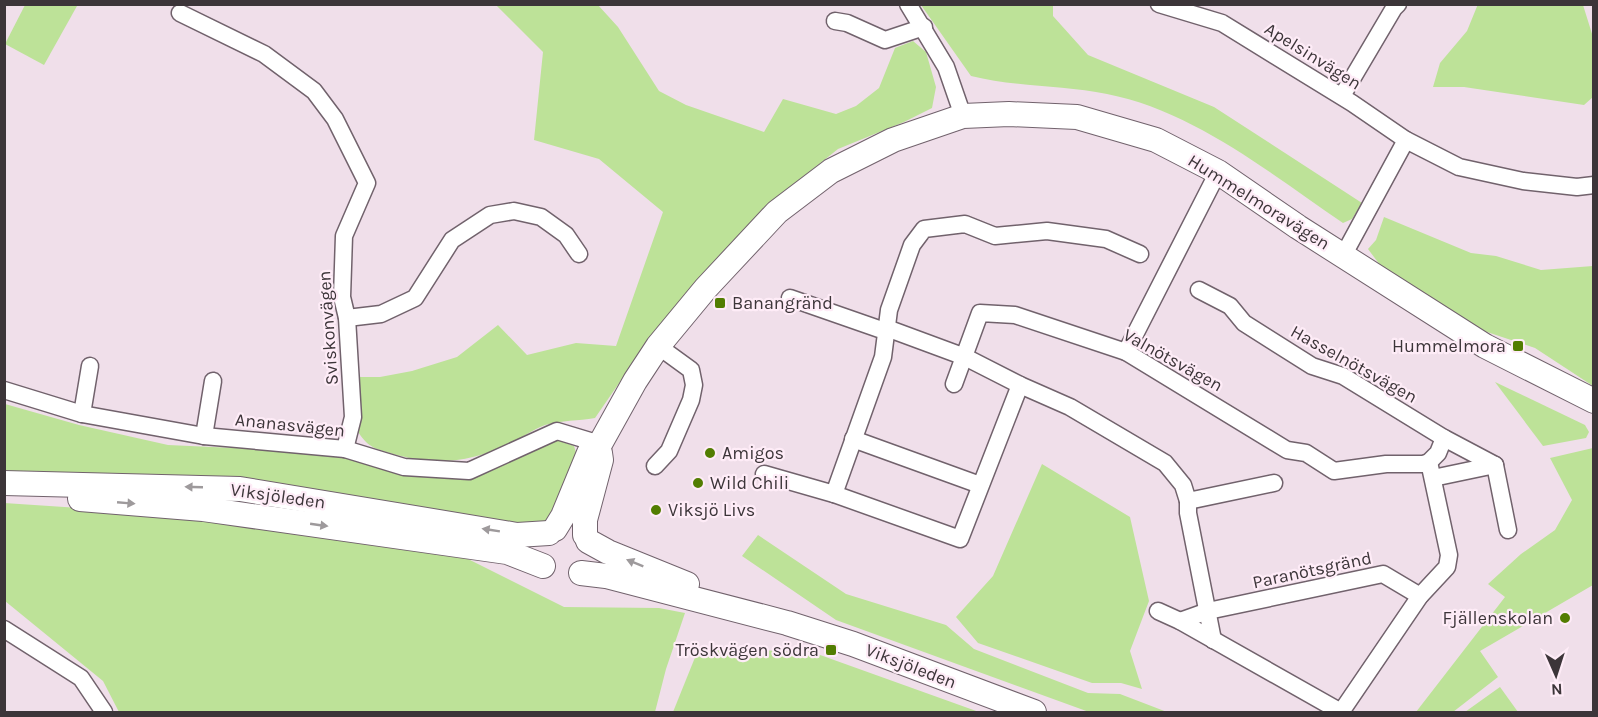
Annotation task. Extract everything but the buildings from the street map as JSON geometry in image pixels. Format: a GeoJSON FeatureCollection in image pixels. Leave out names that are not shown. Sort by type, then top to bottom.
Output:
{"type":"FeatureCollection","features":[{"type":"Feature","properties":{"kind":"main road","name":"Hummelmoravägen"},"geometry":{"type":"LineString","coordinates":[[552,531],[563,516],[589,453],[600,444],[635,381],[658,346],[675,323],[777,212],[831,171],[892,140],[963,116],[1009,114],[1077,117],[1156,140],[1218,172],[1298,227],[1485,346],[1593,401]]}},
{"type":"Feature","properties":{"kind":"main road","name":"Hummelmoravägen"},"geometry":{"type":"LineString","coordinates":[[586,538],[585,520],[601,460],[600,444]]}},
{"type":"Feature","properties":{"kind":"main road","name":"Viksjöleden"},"geometry":{"type":"LineString","coordinates":[[4,483],[240,489],[518,535],[552,531]]}},
{"type":"Feature","properties":{"kind":"main road","name":"Viksjöleden"},"geometry":{"type":"LineString","coordinates":[[4,493],[203,509],[507,552],[543,566]]}},
{"type":"Feature","properties":{"kind":"main road"},"geometry":{"type":"LineString","coordinates":[[571,528],[580,530],[586,538],[591,549],[590,558],[587,567],[581,573],[565,579],[548,573],[543,566],[540,549],[543,540],[552,531],[571,528]]}},
{"type":"Feature","properties":{"kind":"main road","name":"Viksjöleden"},"geometry":{"type":"LineString","coordinates":[[586,538],[608,552],[787,623]]}},
{"type":"Feature","properties":{"kind":"main road","name":"Viksjöleden"},"geometry":{"type":"LineString","coordinates":[[581,573],[606,576],[787,623],[853,644],[1034,712]]}},
{"type":"Feature","properties":{"kind":"street"},"geometry":{"type":"LineString","coordinates":[[908,4],[924,27],[946,67],[963,116]]}},
{"type":"Feature","properties":{"kind":"street","name":"Apelsinvägen"},"geometry":{"type":"LineString","coordinates":[[1159,4],[1222,23],[1342,96],[1406,140],[1459,167],[1523,181],[1577,187],[1593,185]]}},
{"type":"Feature","properties":{"kind":"street"},"geometry":{"type":"LineString","coordinates":[[1342,96],[1394,6]]}},
{"type":"Feature","properties":{"kind":"street","name":"Sviskonvägen"},"geometry":{"type":"LineString","coordinates":[[180,12],[264,54],[314,91],[335,119],[367,183],[344,236],[342,297],[347,318],[354,417],[345,449]]}},
{"type":"Feature","properties":{"kind":"street"},"geometry":{"type":"LineString","coordinates":[[835,21],[847,23],[885,40],[924,27]]}},
{"type":"Feature","properties":{"kind":"street"},"geometry":{"type":"LineString","coordinates":[[1343,256],[1406,140]]}},
{"type":"Feature","properties":{"kind":"street"},"geometry":{"type":"LineString","coordinates":[[1126,352],[1218,172]]}},
{"type":"Feature","properties":{"kind":"street"},"geometry":{"type":"LineString","coordinates":[[347,318],[381,314],[416,298],[452,240],[490,215],[514,211],[541,217],[566,236],[579,254]]}},
{"type":"Feature","properties":{"kind":"street"},"geometry":{"type":"LineString","coordinates":[[834,494],[883,357],[889,310],[912,245],[924,229],[965,224],[995,236],[1047,231],[1106,239],[1140,254]]}},
{"type":"Feature","properties":{"kind":"street","name":"Hasselnötsvägen"},"geometry":{"type":"LineString","coordinates":[[1200,290],[1230,306],[1244,322],[1312,366],[1343,376],[1444,438],[1496,465]]}},
{"type":"Feature","properties":{"kind":"street"},"geometry":{"type":"LineString","coordinates":[[790,298],[965,357],[1070,407],[1165,463],[1182,485],[1188,501],[1188,513],[1213,640]]}},
{"type":"Feature","properties":{"kind":"street","name":"Valnötsvägen"},"geometry":{"type":"LineString","coordinates":[[965,357],[980,313],[1015,315],[1126,352],[1287,450],[1306,453],[1334,471],[1386,464],[1423,464],[1431,470]]}},
{"type":"Feature","properties":{"kind":"street"},"geometry":{"type":"LineString","coordinates":[[656,466],[669,451],[691,400],[694,385],[691,370],[658,346]]}},
{"type":"Feature","properties":{"kind":"street"},"geometry":{"type":"LineString","coordinates":[[954,384],[965,357]]}},
{"type":"Feature","properties":{"kind":"street"},"geometry":{"type":"LineString","coordinates":[[82,414],[90,366]]}},
{"type":"Feature","properties":{"kind":"street"},"geometry":{"type":"LineString","coordinates":[[204,436],[213,381]]}},
{"type":"Feature","properties":{"kind":"street"},"geometry":{"type":"LineString","coordinates":[[764,474],[834,494],[960,539],[1020,385]]}},
{"type":"Feature","properties":{"kind":"street","name":"Ananasvägen"},"geometry":{"type":"LineString","coordinates":[[4,390],[82,414],[204,436],[345,449],[404,467],[469,471],[557,431],[600,444]]}},
{"type":"Feature","properties":{"kind":"street"},"geometry":{"type":"LineString","coordinates":[[1158,612],[1180,621],[1341,712],[1420,596],[1447,567],[1449,555],[1431,470],[1444,438]]}},
{"type":"Feature","properties":{"kind":"street"},"geometry":{"type":"LineString","coordinates":[[853,439],[981,485]]}},
{"type":"Feature","properties":{"kind":"street"},"geometry":{"type":"LineString","coordinates":[[1431,470],[1496,465],[1509,530]]}},
{"type":"Feature","properties":{"kind":"street"},"geometry":{"type":"LineString","coordinates":[[1188,501],[1274,483]]}},
{"type":"Feature","properties":{"kind":"street","name":"Paranötsgränd"},"geometry":{"type":"LineString","coordinates":[[1180,621],[1208,611],[1383,574],[1420,596]]}},
{"type":"Feature","properties":{"kind":"street"},"geometry":{"type":"LineString","coordinates":[[4,628],[81,678],[104,712]]}},
{"type":"Feature","properties":{"kind":"green space"},"geometry":{"type":"Polygon","coordinates":[[[1478,4],[1583,5],[1593,37],[1593,97],[1584,105],[1464,87],[1433,87],[1440,63],[1467,31],[1478,4]]]}},
{"type":"Feature","properties":{"kind":"green space"},"geometry":{"type":"Polygon","coordinates":[[[25,5],[77,6],[44,65],[5,44],[25,5]]]}},
{"type":"Feature","properties":{"kind":"green space"},"geometry":{"type":"Polygon","coordinates":[[[496,5],[598,5],[618,27],[659,91],[686,105],[764,132],[783,99],[836,114],[856,106],[879,88],[895,48],[913,41],[926,52],[936,87],[932,108],[838,149],[763,209],[711,268],[626,373],[595,418],[545,425],[509,444],[481,455],[440,461],[412,458],[374,447],[365,441],[357,430],[360,417],[359,377],[380,377],[412,371],[457,357],[498,325],[527,355],[576,343],[616,346],[663,212],[599,159],[534,140],[543,52],[496,5]]]}},
{"type":"Feature","properties":{"kind":"green space"},"geometry":{"type":"Polygon","coordinates":[[[921,5],[1053,5],[1053,16],[1088,55],[1214,107],[1362,203],[1352,219],[1343,223],[1231,146],[1170,114],[1139,102],[1090,91],[988,80],[971,76],[921,5]]]}},
{"type":"Feature","properties":{"kind":"green space"},"geometry":{"type":"Polygon","coordinates":[[[1384,217],[1471,253],[1496,256],[1541,270],[1593,266],[1593,386],[1535,348],[1469,326],[1389,277],[1368,249],[1376,240],[1384,217]]]}},
{"type":"Feature","properties":{"kind":"green space"},"geometry":{"type":"Polygon","coordinates":[[[1495,382],[1585,425],[1589,432],[1586,438],[1543,446],[1495,382]]]}},
{"type":"Feature","properties":{"kind":"green space"},"geometry":{"type":"Polygon","coordinates":[[[5,404],[79,425],[168,445],[301,451],[469,477],[557,440],[574,446],[579,462],[558,514],[545,525],[527,527],[5,471],[5,404]]]}},
{"type":"Feature","properties":{"kind":"green space"},"geometry":{"type":"Polygon","coordinates":[[[1593,448],[1593,585],[1480,651],[1498,677],[1453,712],[1416,712],[1505,597],[1488,584],[1521,554],[1555,530],[1572,500],[1550,458],[1593,448]]]}},
{"type":"Feature","properties":{"kind":"green space"},"geometry":{"type":"Polygon","coordinates":[[[1042,464],[1130,517],[1149,601],[1130,651],[1142,689],[1121,683],[1092,683],[978,643],[956,617],[993,576],[1042,464]]]}},
{"type":"Feature","properties":{"kind":"green space"},"geometry":{"type":"Polygon","coordinates":[[[4,503],[200,516],[466,558],[564,607],[659,608],[685,613],[666,669],[655,712],[119,712],[103,681],[5,601],[4,503]]]}},
{"type":"Feature","properties":{"kind":"green space"},"geometry":{"type":"Polygon","coordinates":[[[758,535],[846,594],[946,625],[974,649],[1088,693],[1120,694],[1167,712],[1089,712],[836,620],[742,556],[758,535]]]}},
{"type":"Feature","properties":{"kind":"green space"},"geometry":{"type":"Polygon","coordinates":[[[698,650],[809,651],[979,712],[673,712],[698,650]]]}},
{"type":"Feature","properties":{"kind":"green space"},"geometry":{"type":"Polygon","coordinates":[[[1500,687],[1518,712],[1465,712],[1500,687]]]}},
{"type":"Feature","properties":{"kind":"place","name":"Banangränd"},"geometry":{"type":"Point","coordinates":[720,303]}},
{"type":"Feature","properties":{"kind":"place","name":"Hummelmora"},"geometry":{"type":"Point","coordinates":[1518,346]}},
{"type":"Feature","properties":{"kind":"place","name":"Amigos"},"geometry":{"type":"Point","coordinates":[710,453]}},
{"type":"Feature","properties":{"kind":"place","name":"Wild Chili"},"geometry":{"type":"Point","coordinates":[698,483]}},
{"type":"Feature","properties":{"kind":"place","name":"Viksjö Livs"},"geometry":{"type":"Point","coordinates":[656,510]}},
{"type":"Feature","properties":{"kind":"place","name":"Fjällenskolan"},"geometry":{"type":"Point","coordinates":[1565,618]}},
{"type":"Feature","properties":{"kind":"place","name":"Tröskvägen södra"},"geometry":{"type":"Point","coordinates":[831,650]}}]}
